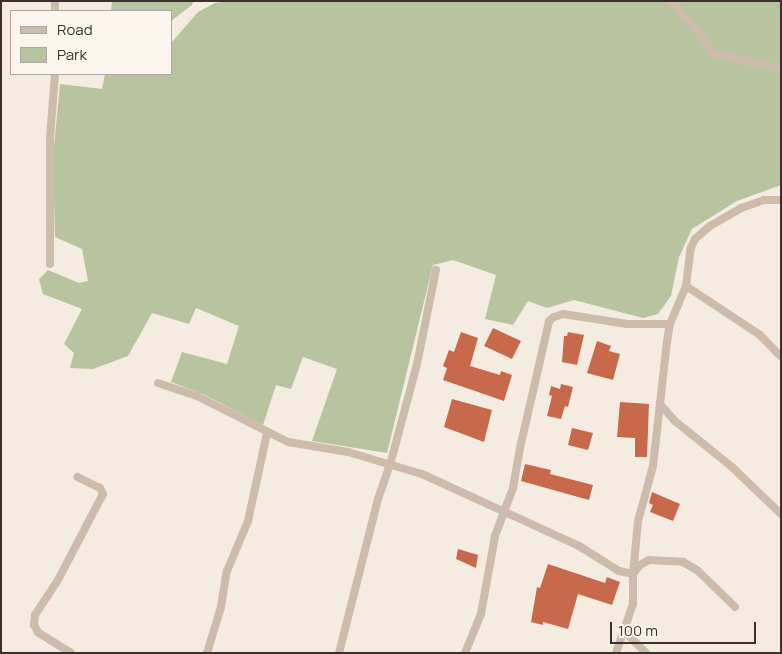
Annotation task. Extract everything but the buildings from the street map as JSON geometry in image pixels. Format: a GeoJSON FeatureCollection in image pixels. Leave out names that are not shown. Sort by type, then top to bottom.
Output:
{"type":"FeatureCollection","features":[{"type":"Feature","properties":{"kind":"street"},"geometry":{"type":"LineString","coordinates":[[670,1],[701,36],[712,53],[781,69]]}},
{"type":"Feature","properties":{"kind":"street"},"geometry":{"type":"LineString","coordinates":[[50,264],[50,138],[55,75]]}},
{"type":"Feature","properties":{"kind":"street"},"geometry":{"type":"LineString","coordinates":[[616,653],[633,604],[633,574],[638,521],[654,466],[670,324],[686,286],[691,248],[695,240],[710,226],[740,208],[764,200],[781,200]]}},
{"type":"Feature","properties":{"kind":"street"},"geometry":{"type":"LineString","coordinates":[[338,653],[378,499],[390,465],[417,364],[436,270]]}},
{"type":"Feature","properties":{"kind":"street"},"geometry":{"type":"LineString","coordinates":[[686,286],[760,335],[781,357]]}},
{"type":"Feature","properties":{"kind":"street"},"geometry":{"type":"LineString","coordinates":[[465,653],[481,614],[495,536],[505,514],[513,488],[520,448],[549,321],[554,316],[563,314],[627,324],[670,324]]}},
{"type":"Feature","properties":{"kind":"street"},"geometry":{"type":"LineString","coordinates":[[158,383],[197,396],[288,442],[348,452],[422,474],[451,486],[505,514],[523,519],[579,546],[619,571],[633,574]]}},
{"type":"Feature","properties":{"kind":"street"},"geometry":{"type":"LineString","coordinates":[[660,404],[675,421],[732,467],[781,514]]}},
{"type":"Feature","properties":{"kind":"street"},"geometry":{"type":"LineString","coordinates":[[658,426],[675,421]]}},
{"type":"Feature","properties":{"kind":"street"},"geometry":{"type":"LineString","coordinates":[[207,653],[221,607],[227,571],[248,520],[267,433]]}},
{"type":"Feature","properties":{"kind":"street"},"geometry":{"type":"LineString","coordinates":[[71,653],[38,632],[34,625],[35,615],[58,580],[103,494],[100,488],[77,477]]}},
{"type":"Feature","properties":{"kind":"street"},"geometry":{"type":"LineString","coordinates":[[633,574],[640,565],[649,560],[683,562],[697,570],[735,607]]}},
{"type":"Feature","properties":{"kind":"street"},"geometry":{"type":"LineString","coordinates":[[624,632],[646,653]]}},
{"type":"Feature","properties":{"kind":"green space"},"geometry":{"type":"Polygon","coordinates":[[[112,1],[194,1],[192,5],[172,20],[172,10],[111,10],[112,1]]]}},
{"type":"Feature","properties":{"kind":"green space"},"geometry":{"type":"Polygon","coordinates":[[[228,1],[781,1],[781,185],[737,201],[692,229],[679,257],[671,296],[658,314],[643,318],[574,300],[547,308],[528,301],[513,325],[485,319],[496,275],[453,260],[433,265],[387,453],[312,441],[337,369],[303,357],[291,389],[276,385],[263,425],[205,395],[171,382],[182,352],[227,364],[239,326],[196,308],[189,324],[152,313],[128,356],[93,369],[70,368],[74,353],[64,344],[82,309],[43,294],[39,279],[48,270],[79,283],[88,281],[82,249],[55,237],[53,157],[60,84],[102,89],[105,75],[172,75],[172,42],[198,12],[215,3],[228,1]]]}}]}
